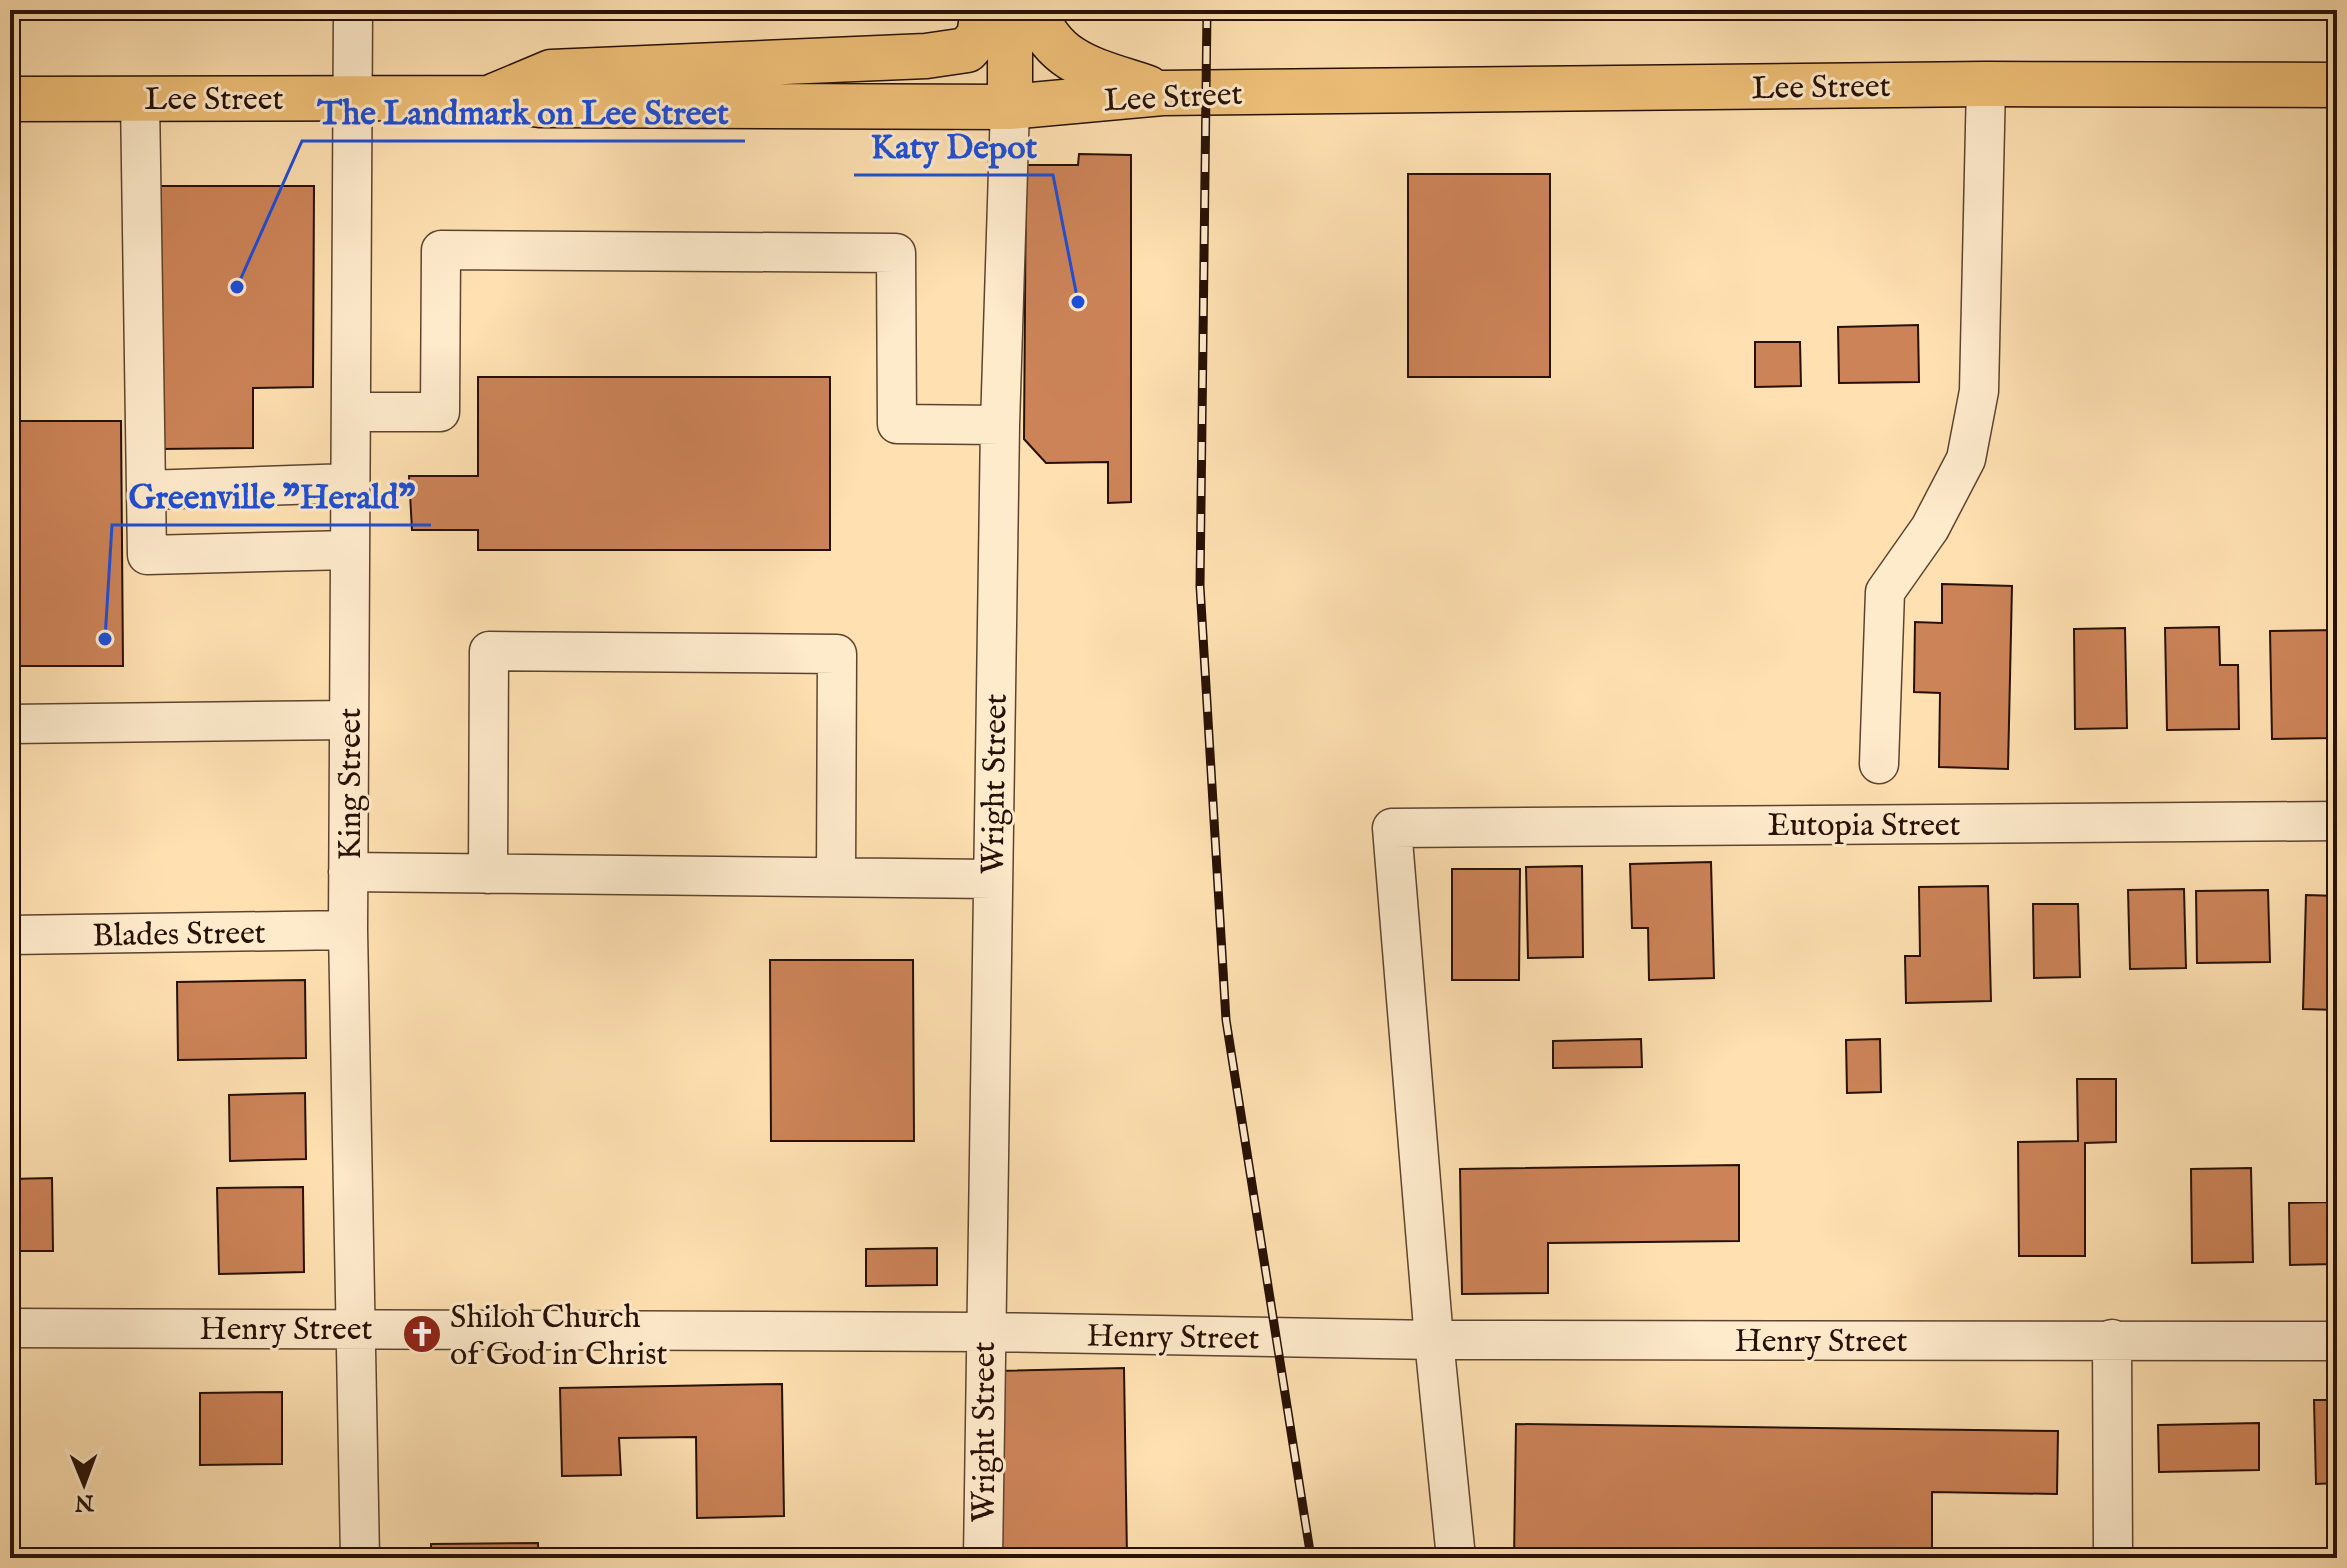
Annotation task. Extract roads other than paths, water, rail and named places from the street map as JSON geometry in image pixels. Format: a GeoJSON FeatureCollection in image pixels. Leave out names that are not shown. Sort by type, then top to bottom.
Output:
{"type":"FeatureCollection","features":[{"type":"Feature","properties":{"kind":"main road"},"geometry":{"type":"LineString","coordinates":[[486,98],[551,72],[926,56],[967,50],[979,36],[983,10]]}},
{"type":"Feature","properties":{"kind":"main road","name":"Wright Street"},"geometry":{"type":"LineString","coordinates":[[1010,10],[1010,107]]}},
{"type":"Feature","properties":{"kind":"main road"},"geometry":{"type":"LineString","coordinates":[[1035,10],[1046,38],[1071,61],[1162,93]]}},
{"type":"Feature","properties":{"kind":"main road","name":"Lee Street"},"geometry":{"type":"LineString","coordinates":[[10,99],[486,98],[540,105],[1010,107],[1162,93],[1986,84],[2337,85]]}},
{"type":"Feature","properties":{"kind":"street","name":"King Street"},"geometry":{"type":"LineString","coordinates":[[353,10],[348,930],[360,1558]]}},
{"type":"Feature","properties":{"kind":"street"},"geometry":{"type":"LineString","coordinates":[[1879,764],[1885,592],[1930,528],[1966,459],[1979,391],[1986,84]]}},
{"type":"Feature","properties":{"kind":"street"},"geometry":{"type":"LineString","coordinates":[[140,99],[147,555],[350,550]]}},
{"type":"Feature","properties":{"kind":"street","name":"Wright Street"},"geometry":{"type":"LineString","coordinates":[[983,1558],[1000,425],[1010,107]]}},
{"type":"Feature","properties":{"kind":"street"},"geometry":{"type":"LineString","coordinates":[[351,412],[440,412],[441,250],[896,253],[897,424],[1000,425]]}},
{"type":"Feature","properties":{"kind":"street"},"geometry":{"type":"LineString","coordinates":[[146,490],[350,483]]}},
{"type":"Feature","properties":{"kind":"street"},"geometry":{"type":"LineString","coordinates":[[488,874],[489,651],[837,654],[836,877]]}},
{"type":"Feature","properties":{"kind":"street"},"geometry":{"type":"LineString","coordinates":[[10,724],[349,720]]}},
{"type":"Feature","properties":{"kind":"street","name":"Eutopia Street"},"geometry":{"type":"LineString","coordinates":[[1434,1340],[1392,828],[2337,821]]}},
{"type":"Feature","properties":{"kind":"street"},"geometry":{"type":"LineString","coordinates":[[348,872],[992,879]]}},
{"type":"Feature","properties":{"kind":"street","name":"Blades Street"},"geometry":{"type":"LineString","coordinates":[[10,935],[348,930]]}},
{"type":"Feature","properties":{"kind":"street","name":"Henry Street"},"geometry":{"type":"LineString","coordinates":[[10,1328],[984,1332],[1434,1340],[2337,1341]]}},
{"type":"Feature","properties":{"kind":"street"},"geometry":{"type":"LineString","coordinates":[[2112,1339],[2113,1558]]}},
{"type":"Feature","properties":{"kind":"street"},"geometry":{"type":"LineString","coordinates":[[1434,1340],[1456,1558]]}},
{"type":"Feature","properties":{"kind":"railway"},"geometry":{"type":"LineString","coordinates":[[1207,10],[1200,586],[1226,1020],[1311,1558]]}},
{"type":"Feature","properties":{"kind":"place","name":"The Landmark on Lee Street"},"geometry":{"type":"Point","coordinates":[237,287]}},
{"type":"Feature","properties":{"kind":"place","name":"Katy Depot"},"geometry":{"type":"Point","coordinates":[1078,302]}},
{"type":"Feature","properties":{"kind":"place","name":"Greenville \"Herald\""},"geometry":{"type":"Point","coordinates":[105,639]}},
{"type":"Feature","properties":{"kind":"place","name":"Shiloh Church of God in Christ"},"geometry":{"type":"Point","coordinates":[422,1334]}}]}
